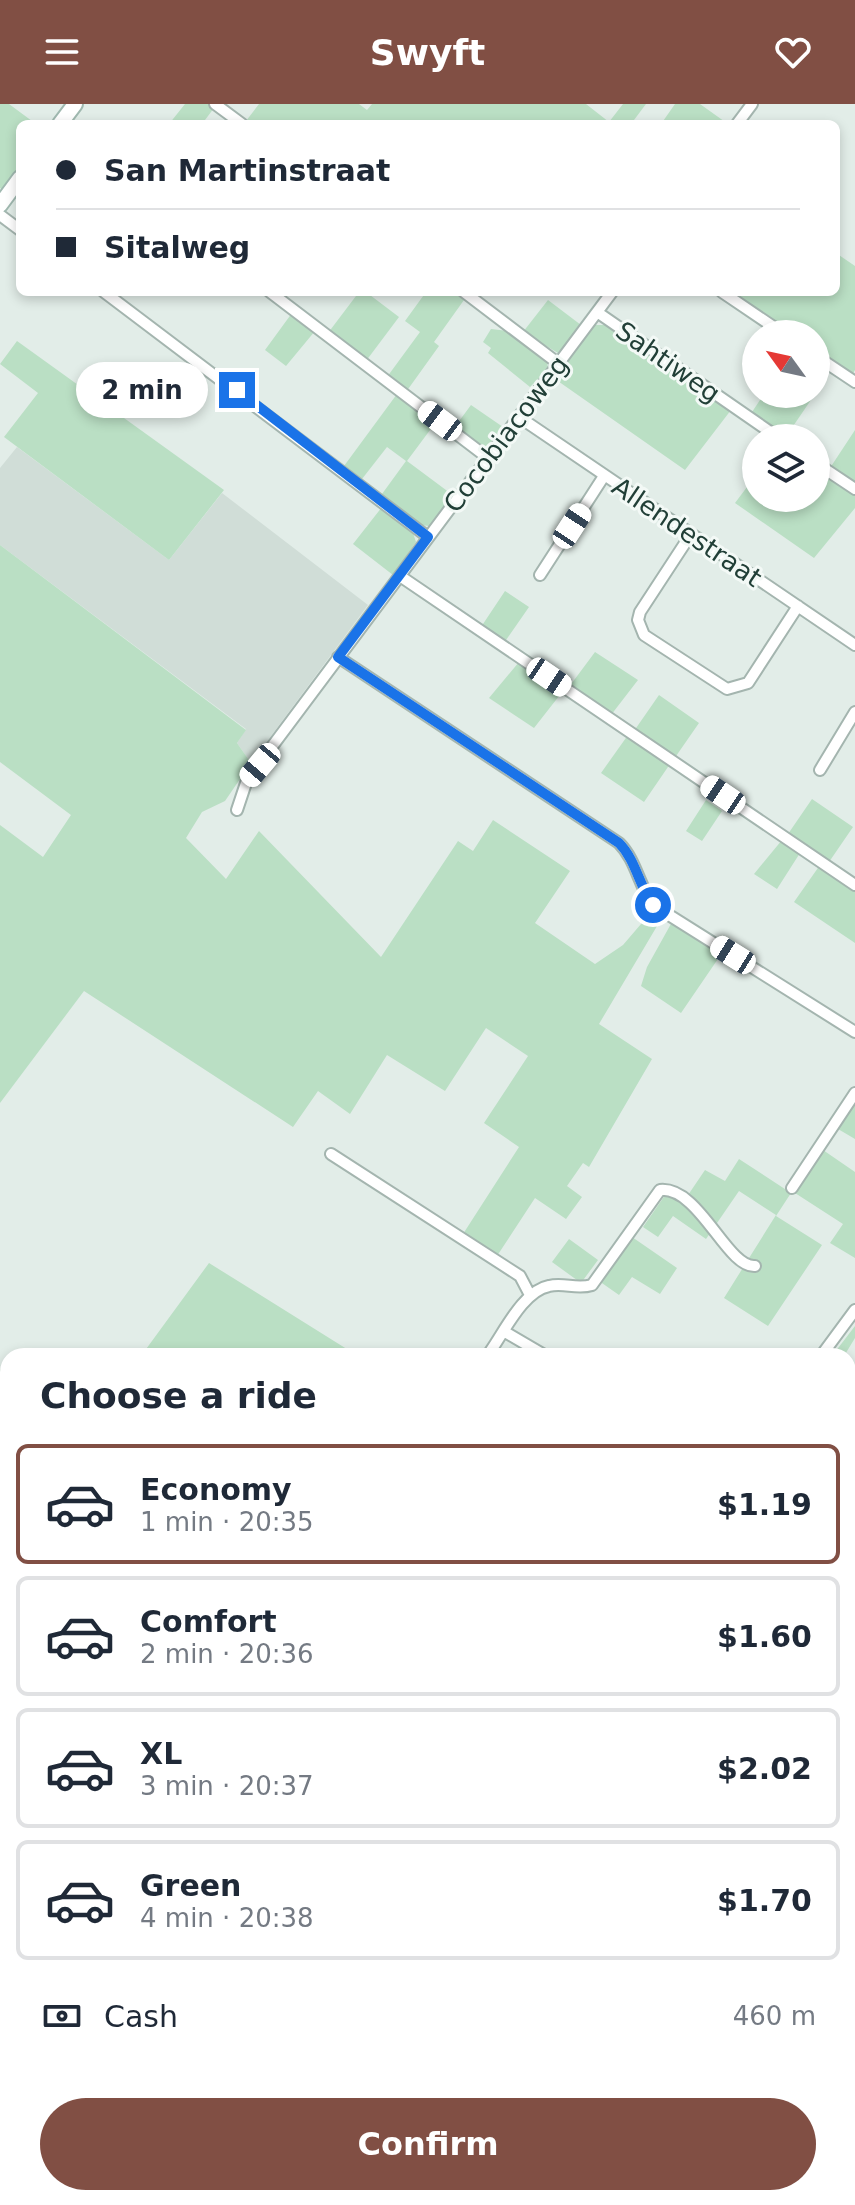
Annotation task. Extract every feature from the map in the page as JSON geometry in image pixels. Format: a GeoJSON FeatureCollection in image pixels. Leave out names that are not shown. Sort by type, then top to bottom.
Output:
{"type":"FeatureCollection","features":[{"type":"Feature","properties":{"kind":"street"},"geometry":{"type":"LineString","coordinates":[[215,104],[237,120]]}},
{"type":"Feature","properties":{"kind":"street"},"geometry":{"type":"LineString","coordinates":[[0,205],[16,183]]}},
{"type":"Feature","properties":{"kind":"street"},"geometry":{"type":"LineString","coordinates":[[109,296],[428,537]]}},
{"type":"Feature","properties":{"kind":"street"},"geometry":{"type":"LineString","coordinates":[[275,296],[488,458]]}},
{"type":"Feature","properties":{"kind":"street"},"geometry":{"type":"LineString","coordinates":[[469,296],[559,364]]}},
{"type":"Feature","properties":{"kind":"street","name":"Cocobiacoweg"},"geometry":{"type":"LineString","coordinates":[[237,810],[247,780],[609,296]]}},
{"type":"Feature","properties":{"kind":"street"},"geometry":{"type":"LineString","coordinates":[[728,296],[763,320]]}},
{"type":"Feature","properties":{"kind":"street","name":"Sahtiweg"},"geometry":{"type":"LineString","coordinates":[[597,312],[759,424]]}},
{"type":"Feature","properties":{"kind":"street"},"geometry":{"type":"LineString","coordinates":[[830,365],[855,382]]}},
{"type":"Feature","properties":{"kind":"street","name":"Allendestraat"},"geometry":{"type":"LineString","coordinates":[[519,417],[855,645]]}},
{"type":"Feature","properties":{"kind":"street"},"geometry":{"type":"LineString","coordinates":[[830,472],[855,489]]}},
{"type":"Feature","properties":{"kind":"street"},"geometry":{"type":"LineString","coordinates":[[540,575],[604,476]]}},
{"type":"Feature","properties":{"kind":"street"},"geometry":{"type":"LineString","coordinates":[[691,534],[640,612],[638,620],[644,635],[727,689],[734,689],[748,683],[798,606]]}},
{"type":"Feature","properties":{"kind":"street"},"geometry":{"type":"LineString","coordinates":[[400,576],[855,885]]}},
{"type":"Feature","properties":{"kind":"street"},"geometry":{"type":"LineString","coordinates":[[338,657],[619,843],[628,852],[642,890],[653,905],[855,1032]]}},
{"type":"Feature","properties":{"kind":"street"},"geometry":{"type":"LineString","coordinates":[[820,770],[855,712]]}},
{"type":"Feature","properties":{"kind":"street"},"geometry":{"type":"LineString","coordinates":[[792,1188],[855,1093]]}},
{"type":"Feature","properties":{"kind":"street"},"geometry":{"type":"LineString","coordinates":[[331,1154],[520,1276],[530,1295]]}},
{"type":"Feature","properties":{"kind":"street"},"geometry":{"type":"LineString","coordinates":[[493,1348],[530,1295],[545,1286],[559,1284],[580,1289],[592,1285],[664,1189],[671,1190],[711,1223],[739,1261],[755,1266]]}},
{"type":"Feature","properties":{"kind":"street"},"geometry":{"type":"LineString","coordinates":[[827,1348],[854,1313]]}},
{"type":"Feature","properties":{"kind":"street"},"geometry":{"type":"LineString","coordinates":[[505,1332],[532,1348]]}},
{"type":"Feature","properties":{"kind":"shaded area"},"geometry":{"type":"Polygon","coordinates":[[[17,447],[169,560],[222,493],[368,605],[251,763],[237,743],[246,729],[0,545],[0,468],[17,447]]]}},
{"type":"Feature","properties":{"kind":"green space"},"geometry":{"type":"Polygon","coordinates":[[[0,104],[9,104],[31,120],[16,120],[16,172],[3,190],[0,188],[0,104]]]}},
{"type":"Feature","properties":{"kind":"green space"},"geometry":{"type":"Polygon","coordinates":[[[185,104],[208,104],[214,108],[205,120],[172,120],[185,104]]]}},
{"type":"Feature","properties":{"kind":"green space"},"geometry":{"type":"Polygon","coordinates":[[[259,104],[359,104],[367,110],[372,104],[586,104],[606,120],[247,120],[259,104]]]}},
{"type":"Feature","properties":{"kind":"green space"},"geometry":{"type":"Polygon","coordinates":[[[623,104],[646,104],[634,120],[611,120],[623,104]]]}},
{"type":"Feature","properties":{"kind":"green space"},"geometry":{"type":"Polygon","coordinates":[[[675,104],[700,104],[722,120],[664,120],[675,104]]]}},
{"type":"Feature","properties":{"kind":"green space"},"geometry":{"type":"Polygon","coordinates":[[[840,256],[855,266],[855,370],[852,375],[830,360],[830,320],[770,320],[735,296],[840,296],[840,256]]]}},
{"type":"Feature","properties":{"kind":"green space"},"geometry":{"type":"Polygon","coordinates":[[[356,296],[371,296],[399,317],[366,361],[328,333],[356,296]]]}},
{"type":"Feature","properties":{"kind":"green space"},"geometry":{"type":"Polygon","coordinates":[[[423,296],[459,296],[464,300],[434,342],[439,346],[406,392],[387,377],[420,332],[405,321],[423,296]]]}},
{"type":"Feature","properties":{"kind":"green space"},"geometry":{"type":"Polygon","coordinates":[[[548,300],[581,325],[558,353],[523,332],[548,300]]]}},
{"type":"Feature","properties":{"kind":"green space"},"geometry":{"type":"Polygon","coordinates":[[[292,313],[315,331],[286,366],[265,350],[292,313]]]}},
{"type":"Feature","properties":{"kind":"green space"},"geometry":{"type":"Polygon","coordinates":[[[595,325],[606,325],[731,410],[685,470],[555,379],[595,325]]]}},
{"type":"Feature","properties":{"kind":"green space"},"geometry":{"type":"Polygon","coordinates":[[[491,329],[508,331],[547,361],[548,369],[530,387],[488,353],[491,348],[483,342],[491,329]]]}},
{"type":"Feature","properties":{"kind":"green space"},"geometry":{"type":"Polygon","coordinates":[[[17,341],[224,490],[169,560],[4,437],[38,393],[0,364],[17,341]]]}},
{"type":"Feature","properties":{"kind":"green space"},"geometry":{"type":"Polygon","coordinates":[[[397,394],[436,422],[407,461],[454,496],[429,526],[420,525],[382,494],[406,461],[387,447],[362,479],[344,466],[397,394]]]}},
{"type":"Feature","properties":{"kind":"green space"},"geometry":{"type":"Polygon","coordinates":[[[471,405],[503,427],[485,449],[454,428],[471,405]]]}},
{"type":"Feature","properties":{"kind":"green space"},"geometry":{"type":"Polygon","coordinates":[[[755,408],[805,408],[795,424],[764,424],[750,415],[755,408]]]}},
{"type":"Feature","properties":{"kind":"green space"},"geometry":{"type":"Polygon","coordinates":[[[855,430],[855,485],[830,468],[855,430]]]}},
{"type":"Feature","properties":{"kind":"green space"},"geometry":{"type":"Polygon","coordinates":[[[830,475],[855,492],[855,508],[814,558],[748,512],[830,512],[830,475]]]}},
{"type":"Feature","properties":{"kind":"green space"},"geometry":{"type":"Polygon","coordinates":[[[742,494],[742,508],[735,503],[742,494]]]}},
{"type":"Feature","properties":{"kind":"green space"},"geometry":{"type":"Polygon","coordinates":[[[382,507],[413,533],[416,542],[393,575],[353,544],[382,507]]]}},
{"type":"Feature","properties":{"kind":"green space"},"geometry":{"type":"Polygon","coordinates":[[[0,545],[246,730],[237,743],[251,763],[225,801],[202,812],[186,838],[226,879],[259,831],[381,957],[458,841],[473,851],[493,820],[570,871],[535,923],[595,964],[623,945],[653,910],[663,916],[599,1024],[652,1059],[589,1167],[583,1163],[567,1186],[582,1197],[566,1219],[535,1198],[497,1256],[463,1234],[519,1147],[484,1123],[528,1056],[486,1028],[445,1091],[387,1055],[350,1114],[318,1091],[293,1127],[84,991],[0,1103],[0,825],[43,857],[71,815],[0,762],[0,545]]]}},
{"type":"Feature","properties":{"kind":"green space"},"geometry":{"type":"Polygon","coordinates":[[[505,591],[529,607],[504,643],[481,627],[505,591]]]}},
{"type":"Feature","properties":{"kind":"green space"},"geometry":{"type":"Polygon","coordinates":[[[595,652],[638,680],[611,715],[569,687],[595,652]]]}},
{"type":"Feature","properties":{"kind":"green space"},"geometry":{"type":"Polygon","coordinates":[[[519,662],[563,691],[534,728],[489,698],[519,662]]]}},
{"type":"Feature","properties":{"kind":"green space"},"geometry":{"type":"Polygon","coordinates":[[[659,695],[699,723],[674,759],[634,731],[659,695]]]}},
{"type":"Feature","properties":{"kind":"green space"},"geometry":{"type":"Polygon","coordinates":[[[628,735],[670,764],[644,802],[601,773],[628,735]]]}},
{"type":"Feature","properties":{"kind":"green space"},"geometry":{"type":"Polygon","coordinates":[[[812,799],[853,827],[829,862],[788,834],[812,799]]]}},
{"type":"Feature","properties":{"kind":"green space"},"geometry":{"type":"Polygon","coordinates":[[[706,800],[722,811],[702,841],[686,831],[706,800]]]}},
{"type":"Feature","properties":{"kind":"green space"},"geometry":{"type":"Polygon","coordinates":[[[782,840],[800,853],[777,889],[754,874],[782,840]]]}},
{"type":"Feature","properties":{"kind":"green space"},"geometry":{"type":"Polygon","coordinates":[[[820,865],[855,889],[855,943],[794,902],[820,865]]]}},
{"type":"Feature","properties":{"kind":"green space"},"geometry":{"type":"Polygon","coordinates":[[[672,922],[722,953],[681,1013],[641,986],[647,967],[672,922]]]}},
{"type":"Feature","properties":{"kind":"green space"},"geometry":{"type":"Polygon","coordinates":[[[855,1103],[855,1139],[838,1129],[855,1103]]]}},
{"type":"Feature","properties":{"kind":"green space"},"geometry":{"type":"Polygon","coordinates":[[[823,1150],[855,1172],[855,1258],[830,1243],[843,1224],[795,1193],[823,1150]]]}},
{"type":"Feature","properties":{"kind":"green space"},"geometry":{"type":"Polygon","coordinates":[[[739,1159],[791,1193],[776,1216],[822,1245],[768,1326],[724,1298],[776,1215],[739,1191],[706,1239],[673,1216],[658,1237],[643,1227],[668,1191],[684,1201],[705,1170],[725,1181],[739,1159]]]}},
{"type":"Feature","properties":{"kind":"green space"},"geometry":{"type":"Polygon","coordinates":[[[632,1237],[677,1268],[660,1294],[632,1277],[619,1295],[599,1281],[632,1237]]]}},
{"type":"Feature","properties":{"kind":"green space"},"geometry":{"type":"Polygon","coordinates":[[[569,1239],[598,1260],[581,1283],[552,1262],[569,1239]]]}},
{"type":"Feature","properties":{"kind":"green space"},"geometry":{"type":"Polygon","coordinates":[[[209,1263],[345,1348],[147,1348],[209,1263]]]}},
{"type":"Feature","properties":{"kind":"green space"},"geometry":{"type":"Polygon","coordinates":[[[855,1326],[855,1338],[849,1348],[838,1348],[855,1326]]]}},
{"type":"Feature","properties":{"kind":"route"},"geometry":{"type":"LineString","coordinates":[[237,390],[428,537],[338,657],[619,843],[628,852],[642,890],[653,905]]}}]}
